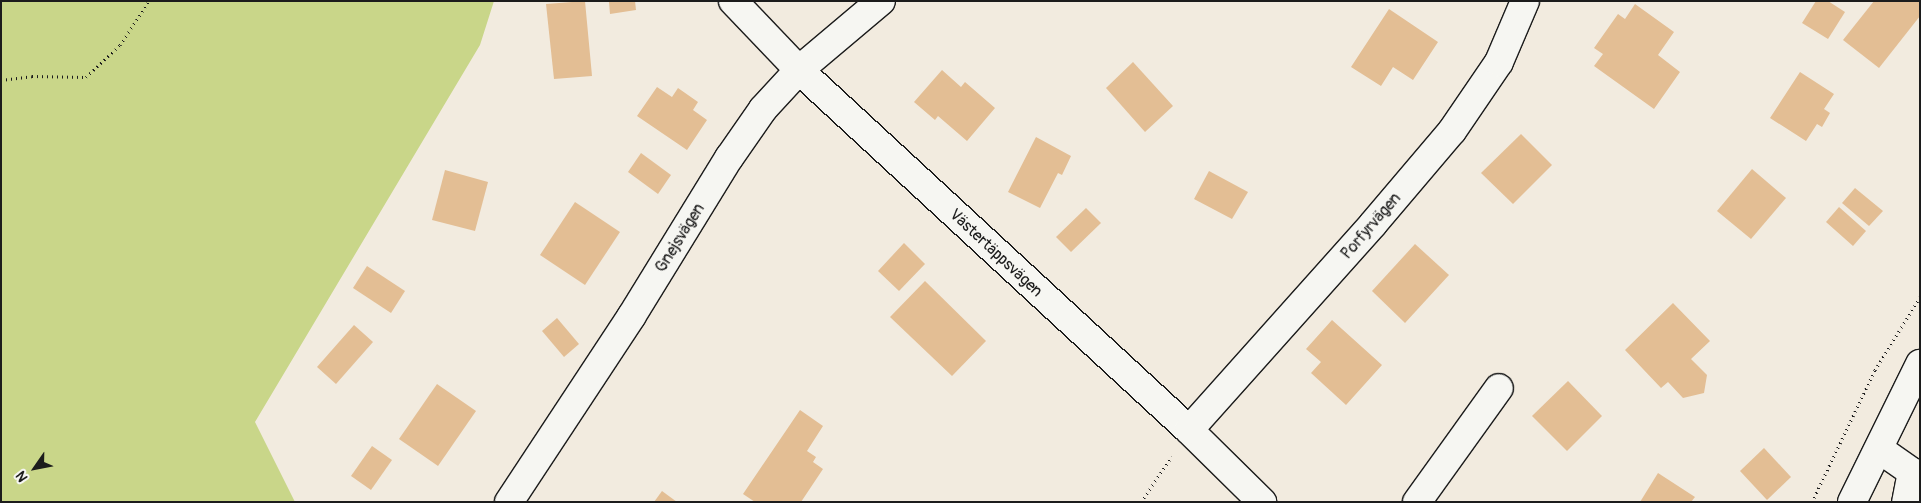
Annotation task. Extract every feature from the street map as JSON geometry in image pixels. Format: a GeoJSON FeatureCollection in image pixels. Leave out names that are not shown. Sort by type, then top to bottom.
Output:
{"type":"FeatureCollection","features":[{"type":"Feature","properties":{"kind":"street","name":"Västertäppsvägen"},"geometry":{"type":"LineString","coordinates":[[733,1],[799,70],[1189,430],[1262,502]]}},
{"type":"Feature","properties":{"kind":"street","name":"Gnejsvägen"},"geometry":{"type":"LineString","coordinates":[[509,502],[631,317],[729,158],[763,109],[799,70],[881,1]]}},
{"type":"Feature","properties":{"kind":"street","name":"Porfyrvägen"},"geometry":{"type":"LineString","coordinates":[[1189,430],[1373,224],[1452,131],[1499,62],[1525,1]]}},
{"type":"Feature","properties":{"kind":"street"},"geometry":{"type":"LineString","coordinates":[[1852,502],[1920,364]]}},
{"type":"Feature","properties":{"kind":"street"},"geometry":{"type":"LineString","coordinates":[[1417,502],[1499,388]]}},
{"type":"Feature","properties":{"kind":"street"},"geometry":{"type":"LineString","coordinates":[[1879,449],[1912,472],[1906,502]]}},
{"type":"Feature","properties":{"kind":"path"},"geometry":{"type":"LineString","coordinates":[[1,80],[32,76],[86,76],[120,46],[149,1]]}},
{"type":"Feature","properties":{"kind":"path"},"geometry":{"type":"LineString","coordinates":[[1812,502],[1875,370],[1920,296]]}},
{"type":"Feature","properties":{"kind":"path"},"geometry":{"type":"LineString","coordinates":[[1141,502],[1189,430]]}},
{"type":"Feature","properties":{"kind":"green space"},"geometry":{"type":"Polygon","coordinates":[[[1,1],[494,1],[480,45],[255,422],[295,502],[1,502],[1,1]]]}},
{"type":"Feature","properties":{"kind":"building"},"geometry":{"type":"Polygon","coordinates":[[[585,1],[592,76],[554,79],[546,4],[585,1]]]}},
{"type":"Feature","properties":{"kind":"building"},"geometry":{"type":"Polygon","coordinates":[[[635,1],[636,10],[610,14],[609,2],[635,1]]]}},
{"type":"Feature","properties":{"kind":"building"},"geometry":{"type":"Polygon","coordinates":[[[1816,1],[1828,1],[1845,12],[1828,39],[1802,23],[1816,1]]]}},
{"type":"Feature","properties":{"kind":"building"},"geometry":{"type":"Polygon","coordinates":[[[1874,1],[1920,2],[1920,16],[1879,68],[1843,40],[1874,1]]]}},
{"type":"Feature","properties":{"kind":"building"},"geometry":{"type":"Polygon","coordinates":[[[1635,4],[1674,32],[1658,55],[1680,72],[1654,109],[1594,66],[1603,54],[1594,48],[1618,14],[1625,19],[1635,4]]]}},
{"type":"Feature","properties":{"kind":"building"},"geometry":{"type":"Polygon","coordinates":[[[1389,9],[1438,42],[1413,80],[1393,67],[1381,86],[1351,67],[1389,9]]]}},
{"type":"Feature","properties":{"kind":"building"},"geometry":{"type":"Polygon","coordinates":[[[1133,62],[1173,106],[1145,132],[1106,88],[1133,62]]]}},
{"type":"Feature","properties":{"kind":"building"},"geometry":{"type":"Polygon","coordinates":[[[942,70],[961,87],[965,82],[995,108],[967,141],[938,116],[935,120],[914,102],[942,70]]]}},
{"type":"Feature","properties":{"kind":"building"},"geometry":{"type":"Polygon","coordinates":[[[1800,72],[1834,94],[1824,109],[1830,113],[1822,127],[1817,124],[1806,141],[1770,118],[1800,72]]]}},
{"type":"Feature","properties":{"kind":"building"},"geometry":{"type":"Polygon","coordinates":[[[657,87],[672,97],[678,88],[698,102],[693,110],[707,120],[687,150],[637,116],[657,87]]]}},
{"type":"Feature","properties":{"kind":"building"},"geometry":{"type":"Polygon","coordinates":[[[1521,134],[1552,165],[1513,204],[1481,173],[1521,134]]]}},
{"type":"Feature","properties":{"kind":"building"},"geometry":{"type":"Polygon","coordinates":[[[1036,137],[1071,156],[1062,175],[1058,173],[1040,208],[1008,192],[1036,137]]]}},
{"type":"Feature","properties":{"kind":"building"},"geometry":{"type":"Polygon","coordinates":[[[641,153],[671,175],[658,194],[628,172],[641,153]]]}},
{"type":"Feature","properties":{"kind":"building"},"geometry":{"type":"Polygon","coordinates":[[[1752,169],[1786,198],[1751,239],[1717,211],[1752,169]]]}},
{"type":"Feature","properties":{"kind":"building"},"geometry":{"type":"Polygon","coordinates":[[[445,170],[488,182],[475,231],[432,220],[445,170]]]}},
{"type":"Feature","properties":{"kind":"building"},"geometry":{"type":"Polygon","coordinates":[[[1209,171],[1248,192],[1232,219],[1194,199],[1209,171]]]}},
{"type":"Feature","properties":{"kind":"building"},"geometry":{"type":"Polygon","coordinates":[[[1855,188],[1883,211],[1869,226],[1842,203],[1855,188]]]}},
{"type":"Feature","properties":{"kind":"building"},"geometry":{"type":"Polygon","coordinates":[[[575,202],[620,232],[585,285],[540,255],[575,202]]]}},
{"type":"Feature","properties":{"kind":"building"},"geometry":{"type":"Polygon","coordinates":[[[1839,207],[1866,231],[1853,246],[1826,222],[1839,207]]]}},
{"type":"Feature","properties":{"kind":"building"},"geometry":{"type":"Polygon","coordinates":[[[1086,208],[1101,223],[1071,252],[1056,237],[1086,208]]]}},
{"type":"Feature","properties":{"kind":"building"},"geometry":{"type":"Polygon","coordinates":[[[904,243],[925,264],[899,291],[878,271],[904,243]]]}},
{"type":"Feature","properties":{"kind":"building"},"geometry":{"type":"Polygon","coordinates":[[[1415,244],[1449,275],[1405,323],[1372,291],[1415,244]]]}},
{"type":"Feature","properties":{"kind":"building"},"geometry":{"type":"Polygon","coordinates":[[[367,266],[405,291],[391,313],[353,288],[367,266]]]}},
{"type":"Feature","properties":{"kind":"building"},"geometry":{"type":"Polygon","coordinates":[[[925,281],[986,341],[952,376],[890,317],[925,281]]]}},
{"type":"Feature","properties":{"kind":"building"},"geometry":{"type":"Polygon","coordinates":[[[1673,303],[1710,341],[1691,359],[1707,375],[1704,393],[1683,398],[1668,382],[1661,388],[1625,350],[1673,303]]]}},
{"type":"Feature","properties":{"kind":"building"},"geometry":{"type":"Polygon","coordinates":[[[557,318],[579,344],[564,357],[542,331],[557,318]]]}},
{"type":"Feature","properties":{"kind":"building"},"geometry":{"type":"Polygon","coordinates":[[[1332,320],[1382,365],[1346,405],[1311,373],[1321,362],[1306,349],[1332,320]]]}},
{"type":"Feature","properties":{"kind":"building"},"geometry":{"type":"Polygon","coordinates":[[[354,325],[373,342],[336,384],[317,367],[354,325]]]}},
{"type":"Feature","properties":{"kind":"building"},"geometry":{"type":"Polygon","coordinates":[[[1568,381],[1602,416],[1567,451],[1532,416],[1568,381]]]}},
{"type":"Feature","properties":{"kind":"building"},"geometry":{"type":"Polygon","coordinates":[[[437,384],[476,411],[438,466],[399,439],[437,384]]]}},
{"type":"Feature","properties":{"kind":"building"},"geometry":{"type":"Polygon","coordinates":[[[800,410],[823,426],[807,451],[816,457],[813,462],[823,469],[801,502],[755,502],[743,494],[800,410]]]}},
{"type":"Feature","properties":{"kind":"building"},"geometry":{"type":"Polygon","coordinates":[[[372,446],[392,460],[371,490],[351,476],[372,446]]]}},
{"type":"Feature","properties":{"kind":"building"},"geometry":{"type":"Polygon","coordinates":[[[1764,448],[1791,477],[1767,500],[1740,471],[1764,448]]]}},
{"type":"Feature","properties":{"kind":"building"},"geometry":{"type":"Polygon","coordinates":[[[1658,473],[1695,497],[1691,502],[1640,502],[1658,473]]]}},
{"type":"Feature","properties":{"kind":"building"},"geometry":{"type":"Polygon","coordinates":[[[662,491],[677,502],[654,502],[662,491]]]}}]}
